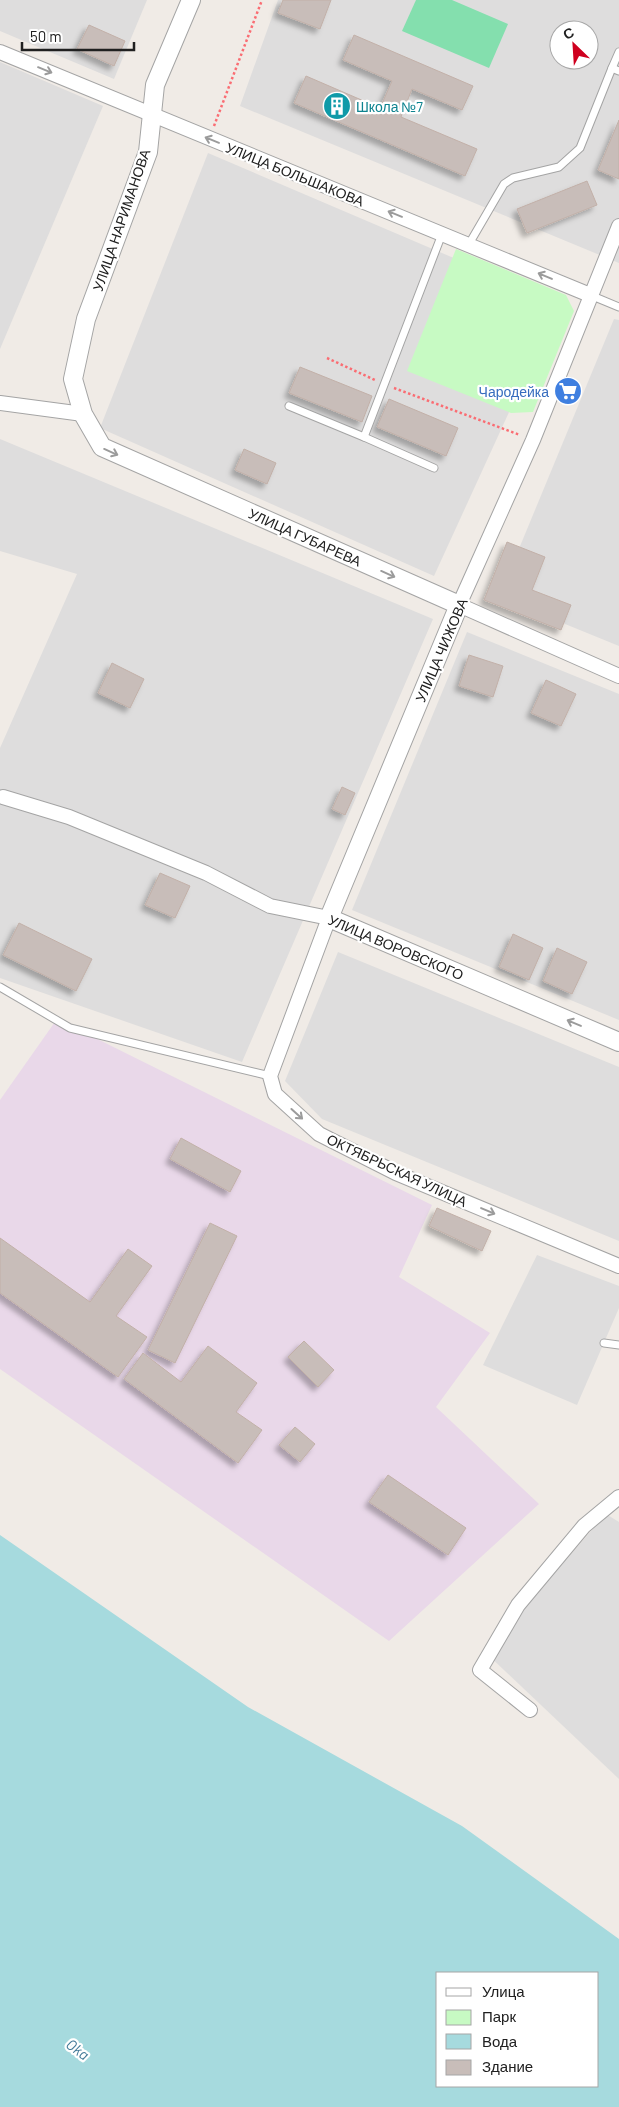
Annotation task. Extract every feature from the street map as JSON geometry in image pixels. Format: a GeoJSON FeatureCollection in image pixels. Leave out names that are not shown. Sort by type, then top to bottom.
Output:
{"type":"FeatureCollection","features":[{"type":"Feature","properties":{"kind":"street","name":"УЛИЦА НАРИМАНОВА"},"geometry":{"type":"LineString","coordinates":[[83,414],[73,379],[86,319],[148,152],[154,85],[191,0]]}},
{"type":"Feature","properties":{"kind":"street","name":"УЛИЦА БОЛЬШАКОВА"},"geometry":{"type":"LineString","coordinates":[[0,52],[590,295]]}},
{"type":"Feature","properties":{"kind":"street","name":"УЛИЦА ЧИЖОВА"},"geometry":{"type":"LineString","coordinates":[[270,1076],[329,918],[459,606],[533,440],[619,226]]}},
{"type":"Feature","properties":{"kind":"street"},"geometry":{"type":"LineString","coordinates":[[0,403],[83,414]]}},
{"type":"Feature","properties":{"kind":"street","name":"УЛИЦА ГУБАРЕВА"},"geometry":{"type":"LineString","coordinates":[[83,414],[102,447],[619,676]]}},
{"type":"Feature","properties":{"kind":"street","name":"УЛИЦА ВОРОВСКОГО"},"geometry":{"type":"LineString","coordinates":[[3,797],[69,817],[206,873],[270,906],[329,918],[619,1042]]}},
{"type":"Feature","properties":{"kind":"street","name":"ОКТЯБРЬСКАЯ УЛИЦА"},"geometry":{"type":"LineString","coordinates":[[270,1076],[275,1094],[319,1134],[396,1173],[619,1266]]}},
{"type":"Feature","properties":{"kind":"street"},"geometry":{"type":"LineString","coordinates":[[530,1710],[480,1670],[518,1605],[584,1526],[619,1497]]}},
{"type":"Feature","properties":{"kind":"lane"},"geometry":{"type":"LineString","coordinates":[[469,244],[504,184],[513,178],[559,167],[580,148],[616,69],[619,52]]}},
{"type":"Feature","properties":{"kind":"lane"},"geometry":{"type":"LineString","coordinates":[[364,437],[442,233]]}},
{"type":"Feature","properties":{"kind":"lane"},"geometry":{"type":"LineString","coordinates":[[590,295],[619,307]]}},
{"type":"Feature","properties":{"kind":"lane"},"geometry":{"type":"LineString","coordinates":[[289,406],[434,468]]}},
{"type":"Feature","properties":{"kind":"lane"},"geometry":{"type":"LineString","coordinates":[[0,987],[70,1028],[270,1076]]}},
{"type":"Feature","properties":{"kind":"lane"},"geometry":{"type":"LineString","coordinates":[[604,1343],[619,1345]]}},
{"type":"Feature","properties":{"kind":"path"},"geometry":{"type":"LineString","coordinates":[[209,139],[262,0]]}},
{"type":"Feature","properties":{"kind":"path"},"geometry":{"type":"LineString","coordinates":[[327,358],[385,384],[533,440]]}},
{"type":"Feature","properties":{"kind":"shaded area"},"geometry":{"type":"Polygon","coordinates":[[[0,0],[147,0],[114,79],[0,31],[0,0]]]}},
{"type":"Feature","properties":{"kind":"shaded area"},"geometry":{"type":"Polygon","coordinates":[[[278,0],[619,0],[619,263],[240,106],[278,0]]]}},
{"type":"Feature","properties":{"kind":"shaded area"},"geometry":{"type":"Polygon","coordinates":[[[0,62],[103,106],[0,349],[0,62]]]}},
{"type":"Feature","properties":{"kind":"shaded area"},"geometry":{"type":"Polygon","coordinates":[[[208,153],[559,303],[434,576],[100,428],[208,153]]]}},
{"type":"Feature","properties":{"kind":"shaded area"},"geometry":{"type":"Polygon","coordinates":[[[614,319],[619,320],[619,646],[499,597],[614,319]]]}},
{"type":"Feature","properties":{"kind":"shaded area"},"geometry":{"type":"Polygon","coordinates":[[[0,439],[433,619],[242,1062],[0,978],[0,748],[77,574],[0,551],[0,439]]]}},
{"type":"Feature","properties":{"kind":"shaded area"},"geometry":{"type":"Polygon","coordinates":[[[467,632],[619,694],[619,1020],[352,910],[467,632]]]}},
{"type":"Feature","properties":{"kind":"shaded area"},"geometry":{"type":"Polygon","coordinates":[[[338,952],[619,1067],[619,1241],[322,1119],[285,1081],[338,952]]]}},
{"type":"Feature","properties":{"kind":"shaded area"},"geometry":{"type":"Polygon","coordinates":[[[57,1019],[432,1205],[399,1277],[490,1333],[436,1407],[539,1504],[389,1641],[0,1369],[0,1100],[57,1019]]]}},
{"type":"Feature","properties":{"kind":"shaded area"},"geometry":{"type":"Polygon","coordinates":[[[537,1255],[619,1286],[619,1308],[577,1405],[483,1365],[537,1255]]]}},
{"type":"Feature","properties":{"kind":"shaded area"},"geometry":{"type":"Polygon","coordinates":[[[606,1514],[619,1522],[619,1779],[485,1652],[606,1514]]]}},
{"type":"Feature","properties":{"kind":"green space"},"geometry":{"type":"Polygon","coordinates":[[[416,0],[452,0],[508,24],[489,68],[402,31],[416,0]]]}},
{"type":"Feature","properties":{"kind":"green space"},"geometry":{"type":"Polygon","coordinates":[[[456,249],[566,295],[574,311],[533,412],[511,413],[407,371],[456,249]]]}},
{"type":"Feature","properties":{"kind":"water","name":"Oka"},"geometry":{"type":"Polygon","coordinates":[[[0,1535],[248,1707],[462,1826],[619,1939],[619,2107],[0,2107],[0,1535]]]}},
{"type":"Feature","properties":{"kind":"building"},"geometry":{"type":"Polygon","coordinates":[[[283,0],[331,0],[320,29],[278,13],[283,0]]]}},
{"type":"Feature","properties":{"kind":"building"},"geometry":{"type":"Polygon","coordinates":[[[89,25],[125,41],[114,66],[77,49],[89,25]]]}},
{"type":"Feature","properties":{"kind":"building","name":"Школа №7"},"geometry":{"type":"Polygon","coordinates":[[[354,35],[473,86],[462,110],[412,89],[401,117],[477,149],[465,176],[294,103],[306,76],[380,108],[392,81],[343,60],[354,35]]]}},
{"type":"Feature","properties":{"kind":"building"},"geometry":{"type":"Polygon","coordinates":[[[619,120],[619,179],[598,170],[619,120]]]}},
{"type":"Feature","properties":{"kind":"building"},"geometry":{"type":"Polygon","coordinates":[[[587,181],[597,205],[527,233],[517,209],[587,181]]]}},
{"type":"Feature","properties":{"kind":"building"},"geometry":{"type":"Polygon","coordinates":[[[300,367],[372,396],[362,422],[289,393],[300,367]]]}},
{"type":"Feature","properties":{"kind":"building"},"geometry":{"type":"Polygon","coordinates":[[[389,399],[458,428],[446,456],[377,427],[389,399]]]}},
{"type":"Feature","properties":{"kind":"building"},"geometry":{"type":"Polygon","coordinates":[[[244,449],[276,463],[267,484],[235,470],[244,449]]]}},
{"type":"Feature","properties":{"kind":"building"},"geometry":{"type":"Polygon","coordinates":[[[507,542],[545,557],[532,590],[571,605],[561,630],[484,600],[507,542]]]}},
{"type":"Feature","properties":{"kind":"building"},"geometry":{"type":"Polygon","coordinates":[[[469,655],[503,666],[493,697],[459,686],[469,655]]]}},
{"type":"Feature","properties":{"kind":"building"},"geometry":{"type":"Polygon","coordinates":[[[112,663],[144,679],[130,708],[98,693],[112,663]]]}},
{"type":"Feature","properties":{"kind":"building"},"geometry":{"type":"Polygon","coordinates":[[[546,680],[576,694],[561,726],[531,713],[546,680]]]}},
{"type":"Feature","properties":{"kind":"building"},"geometry":{"type":"Polygon","coordinates":[[[342,787],[355,793],[345,815],[332,809],[342,787]]]}},
{"type":"Feature","properties":{"kind":"building"},"geometry":{"type":"Polygon","coordinates":[[[160,873],[190,886],[175,918],[145,905],[160,873]]]}},
{"type":"Feature","properties":{"kind":"building"},"geometry":{"type":"Polygon","coordinates":[[[19,923],[92,959],[76,991],[3,955],[19,923]]]}},
{"type":"Feature","properties":{"kind":"building"},"geometry":{"type":"Polygon","coordinates":[[[513,934],[543,948],[529,980],[499,967],[513,934]]]}},
{"type":"Feature","properties":{"kind":"building"},"geometry":{"type":"Polygon","coordinates":[[[557,948],[587,962],[572,994],[543,981],[557,948]]]}},
{"type":"Feature","properties":{"kind":"building"},"geometry":{"type":"Polygon","coordinates":[[[181,1138],[241,1171],[230,1192],[170,1159],[181,1138]]]}},
{"type":"Feature","properties":{"kind":"building"},"geometry":{"type":"Polygon","coordinates":[[[437,1208],[491,1231],[482,1251],[429,1226],[437,1208]]]}},
{"type":"Feature","properties":{"kind":"building"},"geometry":{"type":"Polygon","coordinates":[[[210,1223],[237,1236],[175,1363],[148,1350],[210,1223]]]}},
{"type":"Feature","properties":{"kind":"building"},"geometry":{"type":"Polygon","coordinates":[[[0,1238],[90,1302],[128,1249],[152,1266],[116,1316],[147,1337],[118,1377],[0,1293],[0,1238]]]}},
{"type":"Feature","properties":{"kind":"building"},"geometry":{"type":"Polygon","coordinates":[[[304,1341],[334,1370],[318,1387],[288,1357],[304,1341]]]}},
{"type":"Feature","properties":{"kind":"building"},"geometry":{"type":"Polygon","coordinates":[[[208,1346],[257,1383],[236,1412],[262,1430],[238,1463],[124,1379],[143,1353],[181,1382],[208,1346]]]}},
{"type":"Feature","properties":{"kind":"building"},"geometry":{"type":"Polygon","coordinates":[[[295,1427],[315,1444],[300,1462],[279,1445],[295,1427]]]}},
{"type":"Feature","properties":{"kind":"building"},"geometry":{"type":"Polygon","coordinates":[[[388,1475],[466,1528],[448,1555],[369,1502],[388,1475]]]}},
{"type":"Feature","properties":{"kind":"place","name":"Школа №7"},"geometry":{"type":"Point","coordinates":[337,106]}},
{"type":"Feature","properties":{"kind":"place","name":"Чародейка"},"geometry":{"type":"Point","coordinates":[568,391]}}]}
